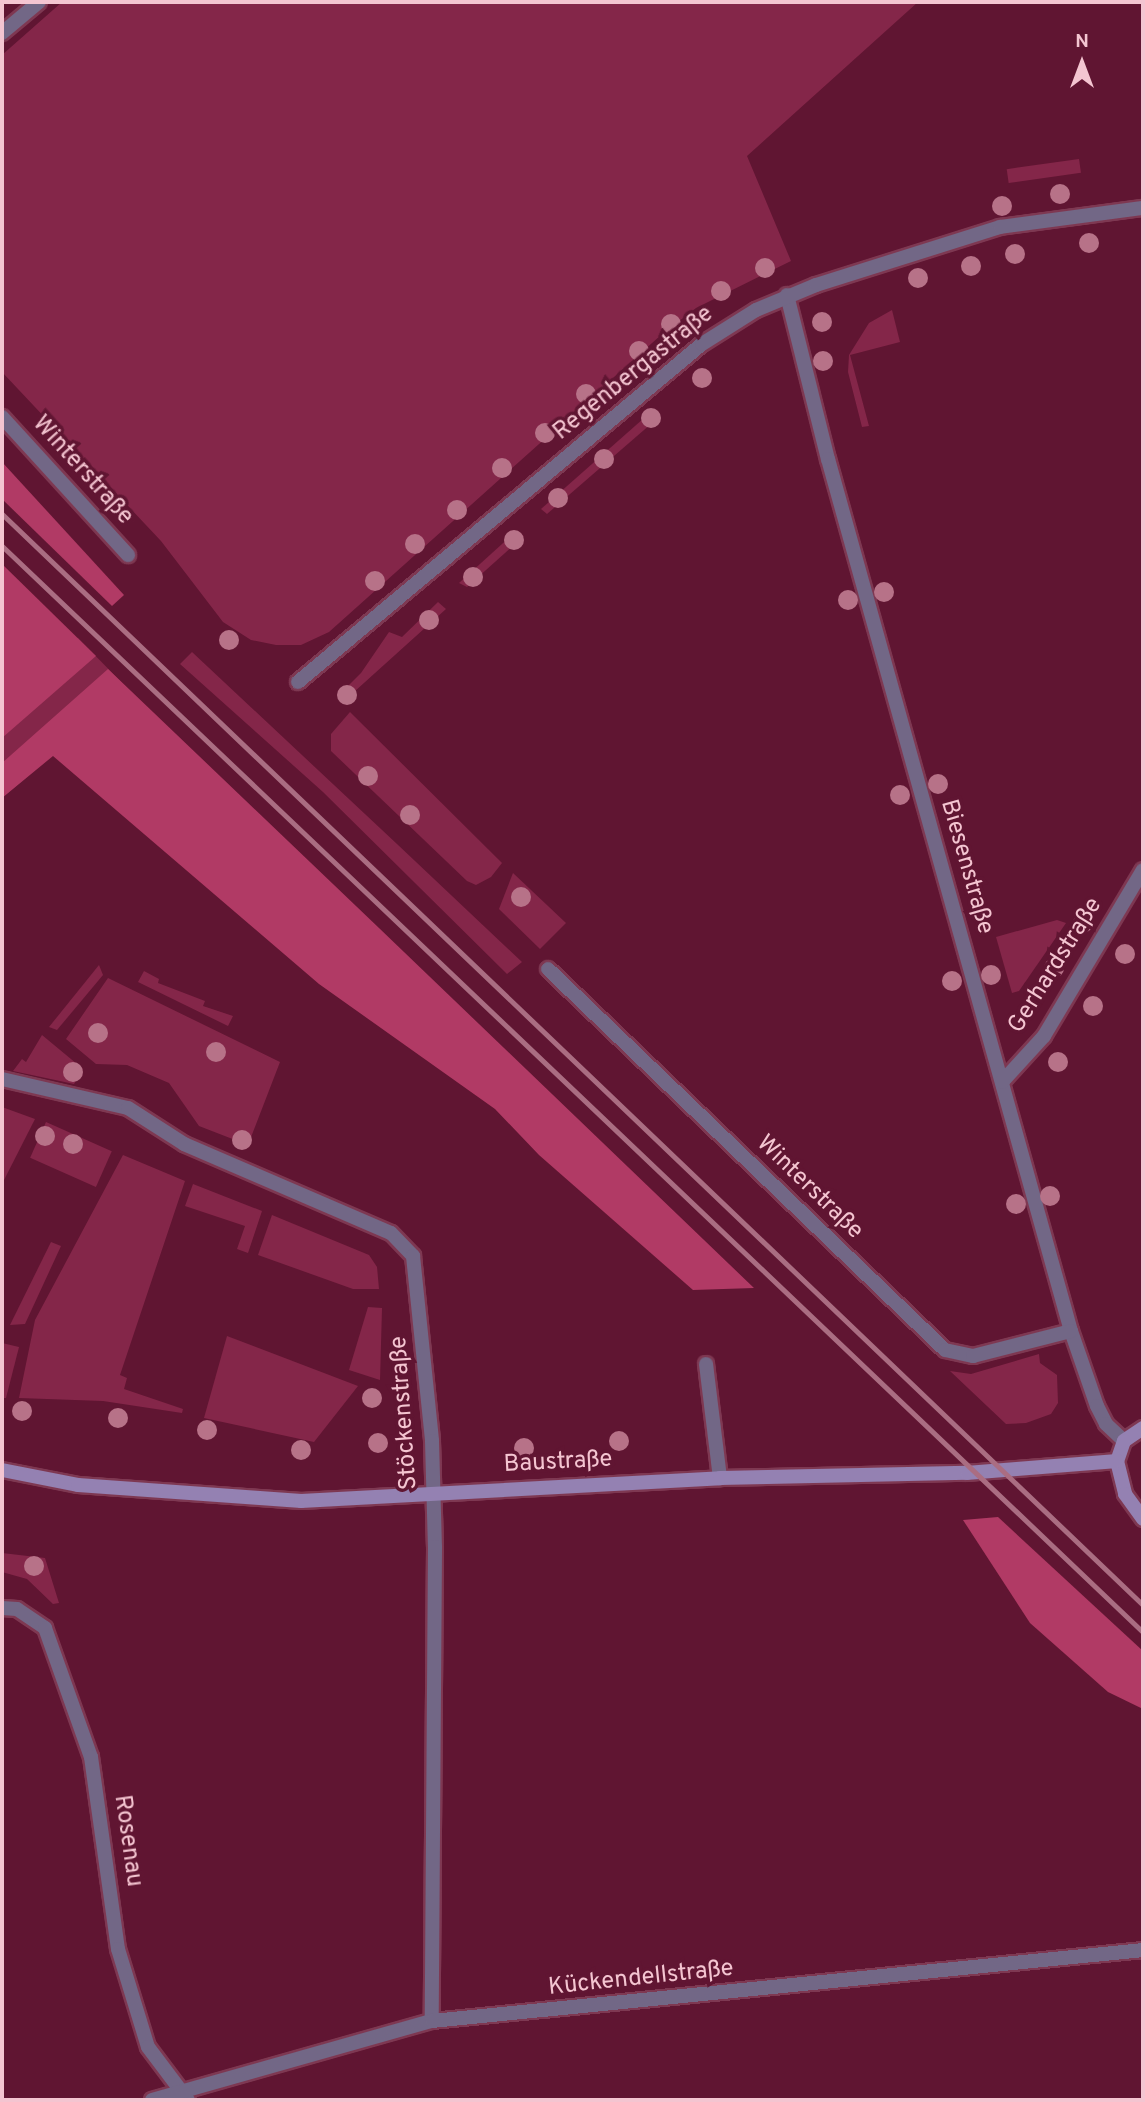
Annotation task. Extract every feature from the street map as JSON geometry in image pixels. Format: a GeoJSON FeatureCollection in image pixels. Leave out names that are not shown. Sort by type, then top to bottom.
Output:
{"type":"FeatureCollection","features":[{"type":"Feature","properties":{"kind":"main road"},"geometry":{"type":"LineString","coordinates":[[1143,1428],[1124,1441],[1117,1461],[1125,1494],[1143,1519]]}},
{"type":"Feature","properties":{"kind":"main road","name":"Baustraße"},"geometry":{"type":"LineString","coordinates":[[2,1470],[78,1485],[301,1501],[720,1478],[967,1473],[1117,1461]]}},
{"type":"Feature","properties":{"kind":"street"},"geometry":{"type":"LineString","coordinates":[[2,33],[39,2]]}},
{"type":"Feature","properties":{"kind":"street","name":"Regenbergastraße"},"geometry":{"type":"LineString","coordinates":[[298,682],[702,344],[787,295],[1000,227],[1143,208]]}},
{"type":"Feature","properties":{"kind":"street","name":"Biesenstraße"},"geometry":{"type":"LineString","coordinates":[[787,295],[831,473],[1071,1331],[1097,1406],[1106,1424],[1124,1441]]}},
{"type":"Feature","properties":{"kind":"street","name":"Winterstraße"},"geometry":{"type":"LineString","coordinates":[[2,417],[128,555]]}},
{"type":"Feature","properties":{"kind":"street","name":"Gerhardstraße"},"geometry":{"type":"LineString","coordinates":[[1002,1082],[1044,1036],[1143,870]]}},
{"type":"Feature","properties":{"kind":"street","name":"Winterstraße"},"geometry":{"type":"LineString","coordinates":[[548,969],[945,1350],[972,1356],[1071,1331]]}},
{"type":"Feature","properties":{"kind":"street","name":"Stöckenstraße"},"geometry":{"type":"LineString","coordinates":[[2,1079],[75,1100],[128,1108],[184,1144],[391,1233],[413,1256],[420,1302],[433,1492],[432,2021]]}},
{"type":"Feature","properties":{"kind":"street"},"geometry":{"type":"LineString","coordinates":[[706,1364],[720,1478]]}},
{"type":"Feature","properties":{"kind":"street","name":"Rosenau"},"geometry":{"type":"LineString","coordinates":[[2,1608],[18,1609],[45,1628],[91,1757],[118,1949],[148,2047],[183,2096]]}},
{"type":"Feature","properties":{"kind":"street","name":"Kückendellstraße"},"geometry":{"type":"LineString","coordinates":[[152,2100],[183,2096],[432,2021],[1143,1950]]}},
{"type":"Feature","properties":{"kind":"shaded area"},"geometry":{"type":"Polygon","coordinates":[[[62,2],[918,2],[747,156],[791,261],[696,308],[661,335],[329,632],[301,645],[276,645],[251,640],[223,622],[161,541],[2,372],[2,55],[62,2]]]}},
{"type":"Feature","properties":{"kind":"shaded area"},"geometry":{"type":"Polygon","coordinates":[[[1079,159],[1081,173],[1009,183],[1007,169],[1079,159]]]}},
{"type":"Feature","properties":{"kind":"shaded area"},"geometry":{"type":"Polygon","coordinates":[[[892,310],[900,342],[850,355],[869,426],[862,427],[848,372],[849,355],[869,323],[892,310]]]}},
{"type":"Feature","properties":{"kind":"shaded area"},"geometry":{"type":"Polygon","coordinates":[[[652,411],[659,417],[547,514],[541,509],[652,411]]]}},
{"type":"Feature","properties":{"kind":"shaded area"},"geometry":{"type":"Polygon","coordinates":[[[2,462],[124,595],[112,606],[2,499],[2,462]]]}},
{"type":"Feature","properties":{"kind":"shaded area"},"geometry":{"type":"Polygon","coordinates":[[[514,533],[524,536],[467,587],[459,583],[514,533]]]}},
{"type":"Feature","properties":{"kind":"shaded area"},"geometry":{"type":"Polygon","coordinates":[[[2,564],[96,656],[2,738],[2,564]]]}},
{"type":"Feature","properties":{"kind":"shaded area"},"geometry":{"type":"Polygon","coordinates":[[[438,602],[446,609],[344,701],[338,696],[361,673],[389,632],[402,637],[438,602]]]}},
{"type":"Feature","properties":{"kind":"shaded area"},"geometry":{"type":"Polygon","coordinates":[[[78,638],[129,690],[2,798],[2,643],[78,638]]]}},
{"type":"Feature","properties":{"kind":"shaded area"},"geometry":{"type":"Polygon","coordinates":[[[192,652],[522,962],[507,974],[323,792],[180,664],[192,652]]]}},
{"type":"Feature","properties":{"kind":"shaded area"},"geometry":{"type":"Polygon","coordinates":[[[108,669],[754,1288],[693,1290],[539,1155],[495,1109],[319,984],[53,756],[2,798],[2,763],[108,669]]]}},
{"type":"Feature","properties":{"kind":"shaded area"},"geometry":{"type":"Polygon","coordinates":[[[350,712],[502,863],[491,877],[476,885],[467,881],[331,751],[331,734],[350,712]]]}},
{"type":"Feature","properties":{"kind":"shaded area"},"geometry":{"type":"Polygon","coordinates":[[[513,873],[566,923],[540,949],[499,909],[513,873]]]}},
{"type":"Feature","properties":{"kind":"shaded area"},"geometry":{"type":"Polygon","coordinates":[[[1057,920],[1066,923],[1019,991],[1012,993],[996,937],[1057,920]]]}},
{"type":"Feature","properties":{"kind":"shaded area"},"geometry":{"type":"Polygon","coordinates":[[[99,965],[103,975],[57,1030],[49,1027],[99,965]]]}},
{"type":"Feature","properties":{"kind":"shaded area"},"geometry":{"type":"Polygon","coordinates":[[[144,971],[159,979],[158,983],[205,1001],[203,1006],[233,1016],[228,1026],[138,982],[144,971]]]}},
{"type":"Feature","properties":{"kind":"shaded area"},"geometry":{"type":"Polygon","coordinates":[[[108,978],[280,1062],[248,1145],[199,1126],[169,1083],[127,1065],[96,1064],[66,1039],[108,978]]]}},
{"type":"Feature","properties":{"kind":"shaded area"},"geometry":{"type":"Polygon","coordinates":[[[42,1035],[83,1069],[74,1084],[13,1071],[22,1059],[26,1062],[42,1035]]]}},
{"type":"Feature","properties":{"kind":"shaded area"},"geometry":{"type":"Polygon","coordinates":[[[2,1107],[35,1119],[2,1184],[2,1107]]]}},
{"type":"Feature","properties":{"kind":"shaded area"},"geometry":{"type":"Polygon","coordinates":[[[46,1122],[112,1151],[96,1187],[30,1158],[46,1122]]]}},
{"type":"Feature","properties":{"kind":"shaded area"},"geometry":{"type":"Polygon","coordinates":[[[123,1155],[185,1181],[120,1375],[127,1378],[124,1389],[183,1409],[182,1413],[103,1401],[19,1398],[35,1320],[123,1155]]]}},
{"type":"Feature","properties":{"kind":"shaded area"},"geometry":{"type":"Polygon","coordinates":[[[193,1184],[262,1211],[248,1253],[237,1249],[245,1226],[185,1206],[193,1184]]]}},
{"type":"Feature","properties":{"kind":"shaded area"},"geometry":{"type":"Polygon","coordinates":[[[272,1215],[369,1255],[377,1267],[379,1289],[353,1289],[258,1255],[272,1215]]]}},
{"type":"Feature","properties":{"kind":"shaded area"},"geometry":{"type":"Polygon","coordinates":[[[51,1242],[61,1246],[25,1324],[10,1325],[51,1242]]]}},
{"type":"Feature","properties":{"kind":"shaded area"},"geometry":{"type":"Polygon","coordinates":[[[368,1307],[382,1308],[380,1380],[349,1370],[368,1307]]]}},
{"type":"Feature","properties":{"kind":"shaded area"},"geometry":{"type":"Polygon","coordinates":[[[227,1336],[358,1386],[314,1442],[204,1418],[227,1336]]]}},
{"type":"Feature","properties":{"kind":"shaded area"},"geometry":{"type":"Polygon","coordinates":[[[2,1343],[19,1347],[6,1398],[2,1398],[2,1343]]]}},
{"type":"Feature","properties":{"kind":"shaded area"},"geometry":{"type":"Polygon","coordinates":[[[1039,1354],[1040,1363],[1057,1375],[1058,1403],[1051,1414],[1026,1423],[1006,1424],[950,1371],[971,1374],[1039,1354]]]}},
{"type":"Feature","properties":{"kind":"shaded area"},"geometry":{"type":"Polygon","coordinates":[[[998,1517],[1143,1651],[1143,1709],[1108,1692],[1030,1623],[963,1520],[998,1517]]]}},
{"type":"Feature","properties":{"kind":"shaded area"},"geometry":{"type":"Polygon","coordinates":[[[2,1553],[45,1558],[59,1603],[53,1604],[27,1579],[2,1572],[2,1553]]]}},
{"type":"Feature","properties":{"kind":"railway"},"geometry":{"type":"LineString","coordinates":[[2,514],[1143,1605]]}},
{"type":"Feature","properties":{"kind":"railway"},"geometry":{"type":"LineString","coordinates":[[2,546],[1143,1632]]}}]}
